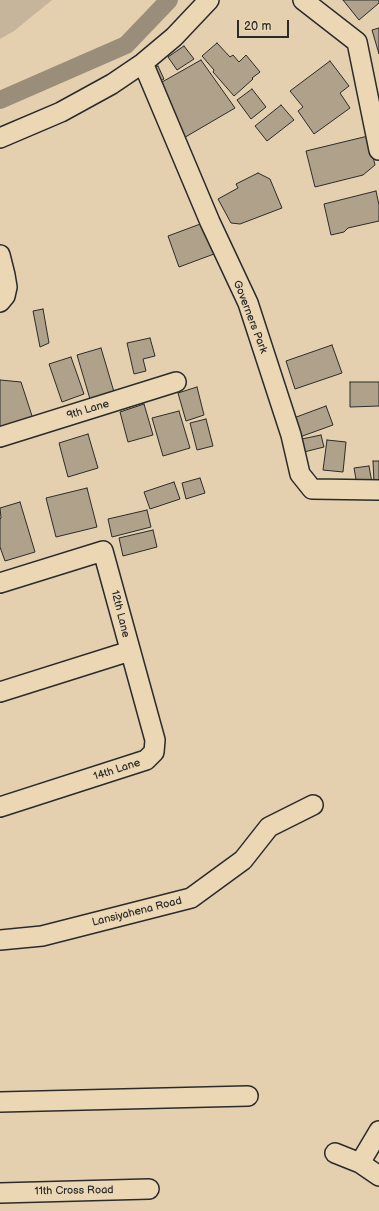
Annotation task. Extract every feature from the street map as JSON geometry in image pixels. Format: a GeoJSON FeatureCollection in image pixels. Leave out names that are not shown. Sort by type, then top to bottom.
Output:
{"type":"FeatureCollection","features":[{"type":"Feature","properties":{"kind":"street"},"geometry":{"type":"LineString","coordinates":[[0,138],[61,112],[112,84],[143,63],[174,36],[209,0]]}},
{"type":"Feature","properties":{"kind":"street"},"geometry":{"type":"LineString","coordinates":[[303,0],[357,42],[379,150]]}},
{"type":"Feature","properties":{"kind":"street","name":"Governers Park"},"geometry":{"type":"LineString","coordinates":[[143,63],[210,222],[248,303],[291,435],[300,474],[312,489],[379,490]]}},
{"type":"Feature","properties":{"kind":"street"},"geometry":{"type":"LineString","coordinates":[[0,255],[7,286],[5,296],[0,302]]}},
{"type":"Feature","properties":{"kind":"street","name":"9th Lane"},"geometry":{"type":"LineString","coordinates":[[0,437],[176,382]]}},
{"type":"Feature","properties":{"kind":"street","name":"12th Lane"},"geometry":{"type":"LineString","coordinates":[[0,583],[103,551],[130,651],[0,692]]}},
{"type":"Feature","properties":{"kind":"street","name":"14th Lane"},"geometry":{"type":"LineString","coordinates":[[0,806],[146,760],[154,752],[154,740],[130,651]]}},
{"type":"Feature","properties":{"kind":"street","name":"Lansiyahena Road"},"geometry":{"type":"LineString","coordinates":[[0,940],[42,936],[191,898],[243,860],[269,827],[313,805]]}},
{"type":"Feature","properties":{"kind":"street"},"geometry":{"type":"LineString","coordinates":[[0,1102],[248,1096]]}},
{"type":"Feature","properties":{"kind":"street"},"geometry":{"type":"LineString","coordinates":[[360,1163],[379,1130]]}},
{"type":"Feature","properties":{"kind":"street"},"geometry":{"type":"LineString","coordinates":[[335,1153],[360,1163],[379,1176]]}},
{"type":"Feature","properties":{"kind":"street","name":"11th Cross Road"},"geometry":{"type":"LineString","coordinates":[[0,1192],[149,1189]]}},
{"type":"Feature","properties":{"kind":"shaded area"},"geometry":{"type":"Polygon","coordinates":[[[0,0],[52,0],[14,31],[0,39],[0,0]]]}},
{"type":"Feature","properties":{"kind":"building"},"geometry":{"type":"Polygon","coordinates":[[[343,0],[379,0],[379,3],[359,20],[343,0]]]}},
{"type":"Feature","properties":{"kind":"building"},"geometry":{"type":"Polygon","coordinates":[[[379,28],[379,54],[372,30],[379,28]]]}},
{"type":"Feature","properties":{"kind":"building"},"geometry":{"type":"Polygon","coordinates":[[[217,43],[230,57],[233,55],[239,62],[246,55],[260,72],[234,96],[213,72],[214,70],[202,56],[217,43]]]}},
{"type":"Feature","properties":{"kind":"building"},"geometry":{"type":"Polygon","coordinates":[[[184,46],[194,59],[177,70],[168,57],[184,46]]]}},
{"type":"Feature","properties":{"kind":"building"},"geometry":{"type":"Polygon","coordinates":[[[201,60],[235,108],[182,139],[155,86],[201,60]]]}},
{"type":"Feature","properties":{"kind":"building"},"geometry":{"type":"Polygon","coordinates":[[[330,61],[349,86],[340,93],[350,108],[314,134],[298,111],[303,107],[290,91],[330,61]]]}},
{"type":"Feature","properties":{"kind":"building"},"geometry":{"type":"Polygon","coordinates":[[[158,66],[164,79],[155,84],[148,71],[158,66]]]}},
{"type":"Feature","properties":{"kind":"building"},"geometry":{"type":"Polygon","coordinates":[[[252,89],[266,107],[251,119],[237,100],[252,89]]]}},
{"type":"Feature","properties":{"kind":"building"},"geometry":{"type":"Polygon","coordinates":[[[281,105],[294,120],[267,141],[255,126],[281,105]]]}},
{"type":"Feature","properties":{"kind":"building"},"geometry":{"type":"Polygon","coordinates":[[[368,136],[375,165],[363,175],[315,187],[306,151],[368,136]]]}},
{"type":"Feature","properties":{"kind":"building"},"geometry":{"type":"Polygon","coordinates":[[[258,173],[270,179],[282,208],[240,224],[231,223],[218,199],[238,188],[236,184],[258,173]]]}},
{"type":"Feature","properties":{"kind":"building"},"geometry":{"type":"Polygon","coordinates":[[[376,191],[379,205],[379,221],[348,228],[344,232],[331,235],[324,204],[376,191]]]}},
{"type":"Feature","properties":{"kind":"building"},"geometry":{"type":"Polygon","coordinates":[[[203,223],[214,254],[179,267],[168,236],[203,223]]]}},
{"type":"Feature","properties":{"kind":"building"},"geometry":{"type":"Polygon","coordinates":[[[43,309],[49,343],[40,347],[33,311],[43,309]]]}},
{"type":"Feature","properties":{"kind":"building"},"geometry":{"type":"Polygon","coordinates":[[[150,338],[155,356],[143,359],[146,371],[134,374],[127,343],[150,338]]]}},
{"type":"Feature","properties":{"kind":"building"},"geometry":{"type":"Polygon","coordinates":[[[332,345],[342,373],[295,389],[286,361],[332,345]]]}},
{"type":"Feature","properties":{"kind":"building"},"geometry":{"type":"Polygon","coordinates":[[[101,348],[114,392],[90,399],[77,355],[101,348]]]}},
{"type":"Feature","properties":{"kind":"building"},"geometry":{"type":"Polygon","coordinates":[[[71,357],[84,394],[62,402],[49,364],[71,357]]]}},
{"type":"Feature","properties":{"kind":"building"},"geometry":{"type":"Polygon","coordinates":[[[0,380],[21,382],[33,419],[0,430],[0,380]]]}},
{"type":"Feature","properties":{"kind":"building"},"geometry":{"type":"Polygon","coordinates":[[[350,382],[379,382],[379,406],[350,407],[350,382]]]}},
{"type":"Feature","properties":{"kind":"building"},"geometry":{"type":"Polygon","coordinates":[[[197,387],[204,415],[186,421],[178,393],[197,387]]]}},
{"type":"Feature","properties":{"kind":"building"},"geometry":{"type":"Polygon","coordinates":[[[144,404],[153,435],[128,442],[120,412],[144,404]]]}},
{"type":"Feature","properties":{"kind":"building"},"geometry":{"type":"Polygon","coordinates":[[[326,406],[333,425],[297,438],[291,419],[326,406]]]}},
{"type":"Feature","properties":{"kind":"building"},"geometry":{"type":"Polygon","coordinates":[[[179,411],[190,448],[163,456],[152,418],[179,411]]]}},
{"type":"Feature","properties":{"kind":"building"},"geometry":{"type":"Polygon","coordinates":[[[206,419],[213,446],[197,450],[190,423],[206,419]]]}},
{"type":"Feature","properties":{"kind":"building"},"geometry":{"type":"Polygon","coordinates":[[[88,434],[98,468],[68,477],[59,443],[88,434]]]}},
{"type":"Feature","properties":{"kind":"building"},"geometry":{"type":"Polygon","coordinates":[[[321,435],[324,447],[300,453],[297,440],[321,435]]]}},
{"type":"Feature","properties":{"kind":"building"},"geometry":{"type":"Polygon","coordinates":[[[327,440],[346,442],[343,472],[323,470],[327,440]]]}},
{"type":"Feature","properties":{"kind":"building"},"geometry":{"type":"Polygon","coordinates":[[[373,461],[379,461],[379,481],[374,482],[373,461]]]}},
{"type":"Feature","properties":{"kind":"building"},"geometry":{"type":"Polygon","coordinates":[[[369,466],[372,483],[357,485],[354,468],[369,466]]]}},
{"type":"Feature","properties":{"kind":"building"},"geometry":{"type":"Polygon","coordinates":[[[200,478],[205,493],[186,499],[182,483],[200,478]]]}},
{"type":"Feature","properties":{"kind":"building"},"geometry":{"type":"Polygon","coordinates":[[[174,482],[180,499],[150,509],[144,492],[174,482]]]}},
{"type":"Feature","properties":{"kind":"building"},"geometry":{"type":"Polygon","coordinates":[[[87,488],[97,527],[56,537],[46,498],[87,488]]]}},
{"type":"Feature","properties":{"kind":"building"},"geometry":{"type":"Polygon","coordinates":[[[20,502],[35,552],[5,561],[0,547],[0,508],[20,502]]]}},
{"type":"Feature","properties":{"kind":"building"},"geometry":{"type":"Polygon","coordinates":[[[147,510],[151,527],[112,537],[108,519],[147,510]]]}},
{"type":"Feature","properties":{"kind":"building"},"geometry":{"type":"Polygon","coordinates":[[[153,530],[157,547],[123,556],[119,538],[153,530]]]}},
{"type":"Feature","properties":{"kind":"waterway"},"geometry":{"type":"LineString","coordinates":[[0,100],[126,45],[169,0]]}}]}
